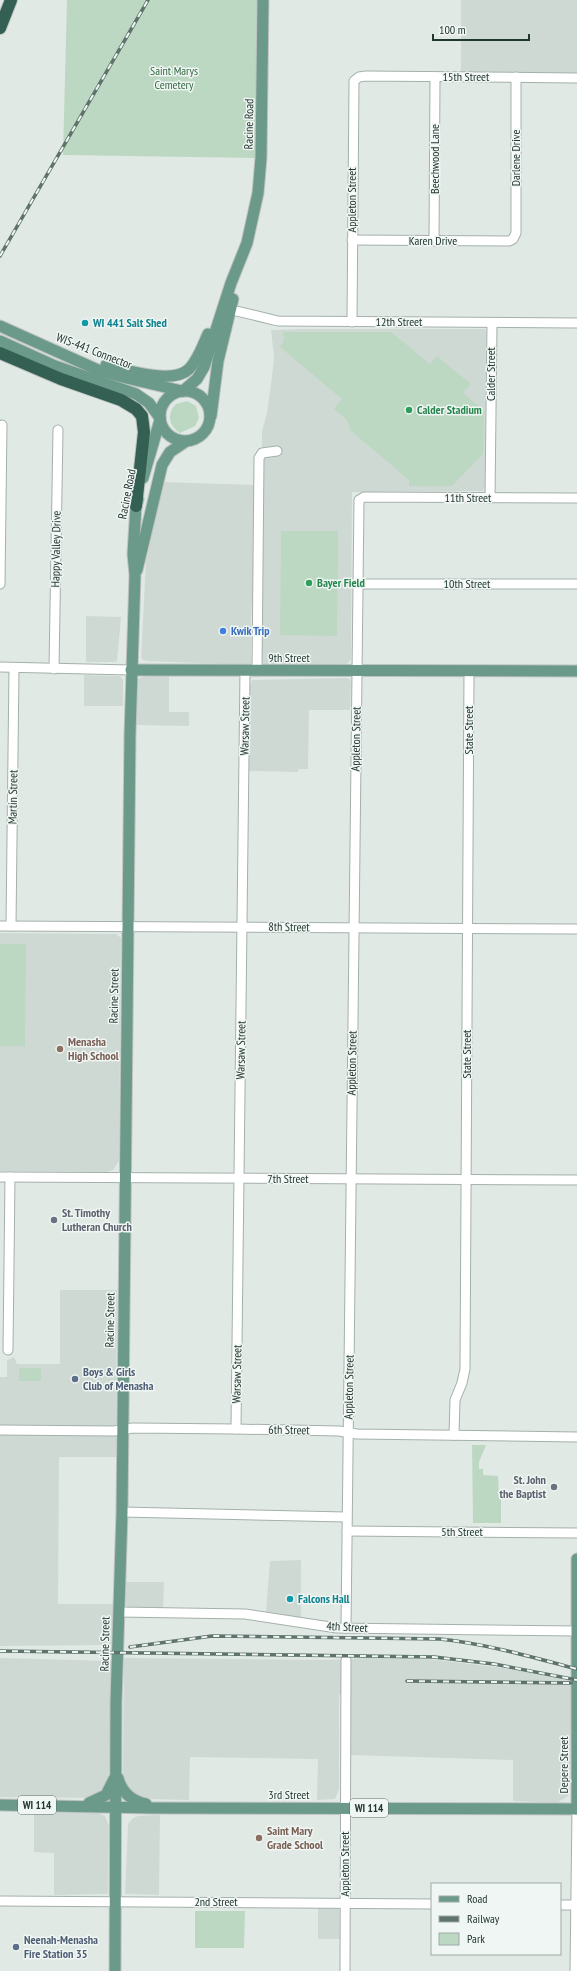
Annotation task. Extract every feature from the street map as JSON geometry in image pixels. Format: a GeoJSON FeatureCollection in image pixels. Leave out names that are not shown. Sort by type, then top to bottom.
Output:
{"type":"FeatureCollection","features":[{"type":"Feature","properties":{"kind":"highway"},"geometry":{"type":"LineString","coordinates":[[0,28],[11,0]]}},
{"type":"Feature","properties":{"kind":"highway"},"geometry":{"type":"LineString","coordinates":[[0,353],[61,379],[121,400],[136,409],[142,416],[144,432],[136,506]]}},
{"type":"Feature","properties":{"kind":"main road","name":"Racine Road"},"geometry":{"type":"LineString","coordinates":[[182,391],[201,374],[244,260],[246,246],[254,219],[260,177],[263,0]]}},
{"type":"Feature","properties":{"kind":"main road","name":"Racine Road"},"geometry":{"type":"LineString","coordinates":[[211,416],[225,309]]}},
{"type":"Feature","properties":{"kind":"main road"},"geometry":{"type":"LineString","coordinates":[[85,363],[99,364],[164,376],[181,375],[192,366],[215,319],[225,309]]}},
{"type":"Feature","properties":{"kind":"main road","name":"WIS-441 Connector"},"geometry":{"type":"LineString","coordinates":[[0,326],[98,370],[182,391]]}},
{"type":"Feature","properties":{"kind":"main road"},"geometry":{"type":"LineString","coordinates":[[0,341],[62,369],[136,394],[149,403],[160,419],[162,427],[171,438],[185,442],[193,441],[206,431],[211,416],[207,404],[199,395],[182,391],[174,393],[163,404],[160,419]]}},
{"type":"Feature","properties":{"kind":"main road","name":"Racine Road"},"geometry":{"type":"LineString","coordinates":[[131,670],[135,575],[133,554],[136,506],[160,419]]}},
{"type":"Feature","properties":{"kind":"main road","name":"Racine Road"},"geometry":{"type":"LineString","coordinates":[[135,575],[162,465],[170,452],[185,442]]}},
{"type":"Feature","properties":{"kind":"main road","name":"9th Street"},"geometry":{"type":"LineString","coordinates":[[131,670],[469,672],[577,671]]}},
{"type":"Feature","properties":{"kind":"main road","name":"Racine Street"},"geometry":{"type":"LineString","coordinates":[[114,1971],[116,1902],[116,1770],[122,1512],[131,670]]}},
{"type":"Feature","properties":{"kind":"main road","name":"Depere Street"},"geometry":{"type":"LineString","coordinates":[[577,1559],[577,1810]]}},
{"type":"Feature","properties":{"kind":"main road"},"geometry":{"type":"LineString","coordinates":[[75,1805],[97,1801],[106,1795],[113,1783],[116,1770]]}},
{"type":"Feature","properties":{"kind":"main road"},"geometry":{"type":"LineString","coordinates":[[116,1770],[122,1788],[131,1798],[139,1802],[160,1807]]}},
{"type":"Feature","properties":{"kind":"main road","name":"3rd Street"},"geometry":{"type":"LineString","coordinates":[[0,1805],[577,1810]]}},
{"type":"Feature","properties":{"kind":"street","name":"15th Street"},"geometry":{"type":"LineString","coordinates":[[356,78],[366,76],[577,78]]}},
{"type":"Feature","properties":{"kind":"street","name":"Beechwood Lane"},"geometry":{"type":"LineString","coordinates":[[434,241],[435,77]]}},
{"type":"Feature","properties":{"kind":"street","name":"Darlene Drive"},"geometry":{"type":"LineString","coordinates":[[513,239],[516,233],[516,77]]}},
{"type":"Feature","properties":{"kind":"street","name":"Appleton Street"},"geometry":{"type":"LineString","coordinates":[[352,322],[353,86],[356,78]]}},
{"type":"Feature","properties":{"kind":"street","name":"Karen Drive"},"geometry":{"type":"LineString","coordinates":[[352,240],[509,241],[513,239]]}},
{"type":"Feature","properties":{"kind":"street","name":"12th Street"},"geometry":{"type":"LineString","coordinates":[[225,309],[278,321],[492,323],[577,322]]}},
{"type":"Feature","properties":{"kind":"street","name":"Calder Street"},"geometry":{"type":"LineString","coordinates":[[490,498],[492,323]]}},
{"type":"Feature","properties":{"kind":"street"},"geometry":{"type":"LineString","coordinates":[[0,584],[2,425]]}},
{"type":"Feature","properties":{"kind":"street","name":"Happy Valley Drive"},"geometry":{"type":"LineString","coordinates":[[54,669],[58,430]]}},
{"type":"Feature","properties":{"kind":"street"},"geometry":{"type":"LineString","coordinates":[[257,671],[259,458],[262,453],[266,451],[277,451]]}},
{"type":"Feature","properties":{"kind":"street","name":"Appleton Street"},"geometry":{"type":"LineString","coordinates":[[346,1628],[346,1517],[359,498]]}},
{"type":"Feature","properties":{"kind":"street","name":"11th Street"},"geometry":{"type":"LineString","coordinates":[[359,498],[577,498]]}},
{"type":"Feature","properties":{"kind":"street","name":"10th Street"},"geometry":{"type":"LineString","coordinates":[[358,584],[577,584]]}},
{"type":"Feature","properties":{"kind":"street","name":"9th Street"},"geometry":{"type":"LineString","coordinates":[[0,667],[131,670]]}},
{"type":"Feature","properties":{"kind":"street","name":"Martin Street"},"geometry":{"type":"LineString","coordinates":[[11,926],[14,668]]}},
{"type":"Feature","properties":{"kind":"street","name":"Warsaw Street"},"geometry":{"type":"LineString","coordinates":[[236,1429],[245,670]]}},
{"type":"Feature","properties":{"kind":"street","name":"State Street"},"geometry":{"type":"LineString","coordinates":[[454,1435],[455,1400],[462,1383],[465,1369],[469,672]]}},
{"type":"Feature","properties":{"kind":"street","name":"8th Street"},"geometry":{"type":"LineString","coordinates":[[0,926],[242,926],[577,929]]}},
{"type":"Feature","properties":{"kind":"street"},"geometry":{"type":"LineString","coordinates":[[5,1177],[8,1350]]}},
{"type":"Feature","properties":{"kind":"street","name":"7th Street"},"geometry":{"type":"LineString","coordinates":[[5,1177],[466,1181],[577,1180]]}},
{"type":"Feature","properties":{"kind":"street","name":"6th Street"},"geometry":{"type":"LineString","coordinates":[[0,1430],[114,1432],[122,1430],[236,1429],[348,1432],[357,1434],[577,1437]]}},
{"type":"Feature","properties":{"kind":"street"},"geometry":{"type":"LineString","coordinates":[[122,1512],[346,1517]]}},
{"type":"Feature","properties":{"kind":"street","name":"5th Street"},"geometry":{"type":"LineString","coordinates":[[347,1531],[577,1533]]}},
{"type":"Feature","properties":{"kind":"street","name":"4th Street"},"geometry":{"type":"LineString","coordinates":[[119,1612],[245,1614],[328,1627],[346,1628],[577,1631]]}},
{"type":"Feature","properties":{"kind":"street","name":"Appleton Street"},"geometry":{"type":"LineString","coordinates":[[345,1971],[346,1660]]}},
{"type":"Feature","properties":{"kind":"street","name":"Depere Street"},"geometry":{"type":"LineString","coordinates":[[575,1971],[577,1810]]}},
{"type":"Feature","properties":{"kind":"street","name":"2nd Street"},"geometry":{"type":"LineString","coordinates":[[0,1901],[431,1904]]}},
{"type":"Feature","properties":{"kind":"street"},"geometry":{"type":"LineString","coordinates":[[561,1905],[577,1905]]}},
{"type":"Feature","properties":{"kind":"shaded area"},"geometry":{"type":"Polygon","coordinates":[[[461,0],[577,0],[577,73],[461,73],[461,0]]]}},
{"type":"Feature","properties":{"kind":"shaded area"},"geometry":{"type":"Polygon","coordinates":[[[485,329],[486,331],[485,487],[483,491],[352,492],[351,660],[345,665],[264,665],[261,657],[262,431],[267,413],[274,357],[271,330],[485,329]]]}},
{"type":"Feature","properties":{"kind":"shaded area"},"geometry":{"type":"Polygon","coordinates":[[[163,482],[255,485],[251,665],[147,661],[143,660],[141,657],[146,562],[163,482]]]}},
{"type":"Feature","properties":{"kind":"shaded area"},"geometry":{"type":"Polygon","coordinates":[[[86,616],[121,617],[117,661],[86,662],[86,616]]]}},
{"type":"Feature","properties":{"kind":"shaded area"},"geometry":{"type":"Polygon","coordinates":[[[84,675],[120,676],[123,680],[123,706],[84,706],[84,675]]]}},
{"type":"Feature","properties":{"kind":"shaded area"},"geometry":{"type":"Polygon","coordinates":[[[144,676],[169,676],[169,712],[189,712],[189,726],[136,725],[137,680],[144,676]]]}},
{"type":"Feature","properties":{"kind":"shaded area"},"geometry":{"type":"Polygon","coordinates":[[[350,679],[351,682],[350,710],[309,710],[308,769],[298,769],[298,772],[249,771],[250,685],[252,680],[350,679]]]}},
{"type":"Feature","properties":{"kind":"shaded area","name":"Menasha High School"},"geometry":{"type":"Polygon","coordinates":[[[0,933],[116,934],[121,938],[119,1161],[113,1170],[107,1172],[0,1171],[0,933]]]}},
{"type":"Feature","properties":{"kind":"shaded area"},"geometry":{"type":"Polygon","coordinates":[[[60,1290],[117,1290],[116,1457],[59,1457],[58,1604],[113,1604],[111,1645],[0,1646],[0,1435],[60,1435],[60,1425],[0,1425],[0,1377],[7,1377],[7,1360],[14,1357],[17,1364],[60,1364],[60,1290]]]}},
{"type":"Feature","properties":{"kind":"shaded area"},"geometry":{"type":"Polygon","coordinates":[[[301,1560],[301,1618],[266,1612],[270,1561],[301,1560]]]}},
{"type":"Feature","properties":{"kind":"shaded area"},"geometry":{"type":"Polygon","coordinates":[[[126,1582],[164,1582],[163,1608],[131,1609],[127,1607],[126,1582]]]}},
{"type":"Feature","properties":{"kind":"shaded area"},"geometry":{"type":"Polygon","coordinates":[[[391,1657],[436,1660],[504,1668],[573,1681],[568,1796],[557,1803],[513,1801],[513,1760],[350,1755],[351,1694],[339,1695],[339,1789],[335,1799],[317,1800],[318,1759],[190,1757],[189,1800],[148,1799],[136,1797],[127,1786],[123,1773],[124,1658],[327,1660],[391,1657]]]}},
{"type":"Feature","properties":{"kind":"shaded area"},"geometry":{"type":"Polygon","coordinates":[[[0,1658],[112,1661],[109,1777],[107,1787],[95,1798],[0,1797],[0,1658]]]}},
{"type":"Feature","properties":{"kind":"shaded area"},"geometry":{"type":"Polygon","coordinates":[[[34,1812],[98,1813],[105,1816],[109,1826],[107,1894],[54,1895],[54,1853],[34,1852],[34,1812]]]}},
{"type":"Feature","properties":{"kind":"shaded area"},"geometry":{"type":"Polygon","coordinates":[[[160,1815],[159,1895],[125,1894],[128,1824],[132,1819],[138,1816],[160,1815]]]}},
{"type":"Feature","properties":{"kind":"shaded area"},"geometry":{"type":"Polygon","coordinates":[[[318,1908],[339,1909],[340,1939],[318,1939],[318,1908]]]}},
{"type":"Feature","properties":{"kind":"green space","name":"Saint Marys Cemetery"},"geometry":{"type":"Polygon","coordinates":[[[67,0],[257,0],[255,158],[63,155],[67,0]]]}},
{"type":"Feature","properties":{"kind":"green space","name":"Calder Stadium"},"geometry":{"type":"Polygon","coordinates":[[[284,332],[391,332],[430,364],[437,356],[471,384],[463,393],[484,411],[483,454],[452,486],[409,486],[409,480],[350,430],[348,421],[334,409],[342,399],[280,347],[285,338],[283,335],[284,332]]]}},
{"type":"Feature","properties":{"kind":"green space"},"geometry":{"type":"Polygon","coordinates":[[[187,401],[196,406],[199,418],[195,426],[180,433],[173,427],[170,416],[176,404],[187,401]]]}},
{"type":"Feature","properties":{"kind":"green space","name":"Bayer Field"},"geometry":{"type":"Polygon","coordinates":[[[281,531],[338,531],[337,636],[280,635],[281,531]]]}},
{"type":"Feature","properties":{"kind":"green space"},"geometry":{"type":"Polygon","coordinates":[[[0,944],[26,944],[25,1046],[0,1046],[0,944]]]}},
{"type":"Feature","properties":{"kind":"green space"},"geometry":{"type":"Polygon","coordinates":[[[19,1368],[41,1368],[41,1381],[19,1381],[19,1368]]]}},
{"type":"Feature","properties":{"kind":"green space"},"geometry":{"type":"Polygon","coordinates":[[[472,1445],[486,1445],[479,1462],[479,1469],[483,1469],[483,1475],[498,1476],[499,1499],[501,1499],[501,1523],[473,1523],[472,1445]]]}},
{"type":"Feature","properties":{"kind":"green space"},"geometry":{"type":"Polygon","coordinates":[[[195,1911],[245,1911],[244,1948],[195,1948],[195,1911]]]}},
{"type":"Feature","properties":{"kind":"railway"},"geometry":{"type":"LineString","coordinates":[[0,256],[148,0]]}},
{"type":"Feature","properties":{"kind":"railway"},"geometry":{"type":"LineString","coordinates":[[130,1647],[212,1636],[440,1639],[492,1648],[577,1669]]}},
{"type":"Feature","properties":{"kind":"railway"},"geometry":{"type":"LineString","coordinates":[[0,1651],[434,1657],[494,1664],[577,1680]]}},
{"type":"Feature","properties":{"kind":"railway"},"geometry":{"type":"LineString","coordinates":[[407,1681],[571,1683]]}},
{"type":"Feature","properties":{"kind":"place","name":"WI 441 Salt Shed"},"geometry":{"type":"Point","coordinates":[85,323]}},
{"type":"Feature","properties":{"kind":"place","name":"Calder Stadium"},"geometry":{"type":"Point","coordinates":[409,410]}},
{"type":"Feature","properties":{"kind":"place","name":"Bayer Field"},"geometry":{"type":"Point","coordinates":[309,583]}},
{"type":"Feature","properties":{"kind":"place","name":"Kwik Trip"},"geometry":{"type":"Point","coordinates":[223,631]}},
{"type":"Feature","properties":{"kind":"place","name":"Menasha High School"},"geometry":{"type":"Point","coordinates":[60,1049]}},
{"type":"Feature","properties":{"kind":"place","name":"St. Timothy Lutheran Church"},"geometry":{"type":"Point","coordinates":[54,1220]}},
{"type":"Feature","properties":{"kind":"place","name":"Boys & Girls Club of Menasha"},"geometry":{"type":"Point","coordinates":[75,1379]}},
{"type":"Feature","properties":{"kind":"place","name":"St. John the Baptist"},"geometry":{"type":"Point","coordinates":[554,1487]}},
{"type":"Feature","properties":{"kind":"place","name":"Falcons Hall"},"geometry":{"type":"Point","coordinates":[290,1599]}},
{"type":"Feature","properties":{"kind":"place","name":"Saint Mary Grade School"},"geometry":{"type":"Point","coordinates":[259,1838]}},
{"type":"Feature","properties":{"kind":"place","name":"Neenah-Menasha Fire Station 35"},"geometry":{"type":"Point","coordinates":[16,1947]}}]}
